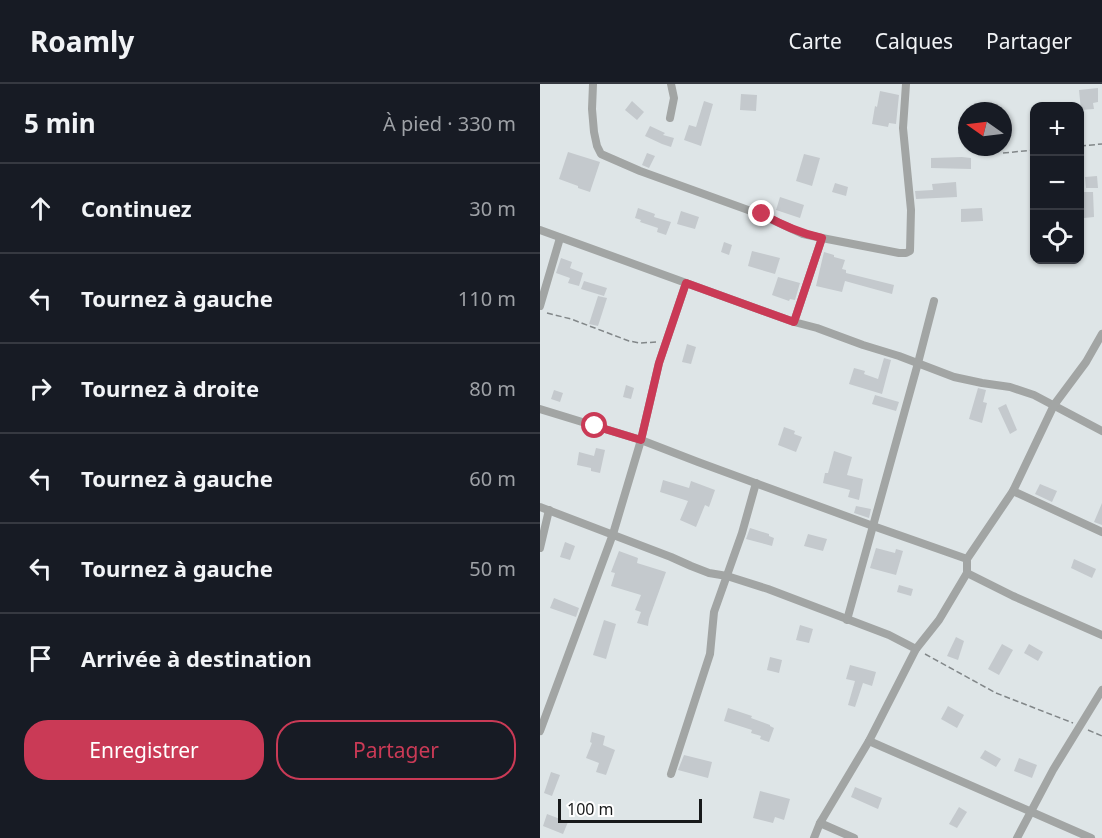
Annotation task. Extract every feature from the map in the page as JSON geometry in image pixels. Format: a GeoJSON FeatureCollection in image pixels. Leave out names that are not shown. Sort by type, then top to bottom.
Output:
{"type":"FeatureCollection","features":[{"type":"Feature","properties":{"kind":"street"},"geometry":{"type":"LineString","coordinates":[[593,84],[594,132],[601,154],[640,171],[762,214],[803,234],[898,253],[910,251],[911,210],[903,128],[906,84]]}},
{"type":"Feature","properties":{"kind":"street"},"geometry":{"type":"LineString","coordinates":[[670,118],[674,99],[671,84]]}},
{"type":"Feature","properties":{"kind":"street"},"geometry":{"type":"LineString","coordinates":[[540,230],[954,377],[1010,387],[1034,394],[1102,431]]}},
{"type":"Feature","properties":{"kind":"street"},"geometry":{"type":"LineString","coordinates":[[540,306],[560,238]]}},
{"type":"Feature","properties":{"kind":"street"},"geometry":{"type":"LineString","coordinates":[[794,322],[822,238]]}},
{"type":"Feature","properties":{"kind":"street"},"geometry":{"type":"LineString","coordinates":[[540,731],[613,534],[641,440],[657,372],[686,283]]}},
{"type":"Feature","properties":{"kind":"street"},"geometry":{"type":"LineString","coordinates":[[848,620],[934,301]]}},
{"type":"Feature","properties":{"kind":"street"},"geometry":{"type":"LineString","coordinates":[[814,838],[820,823],[869,741],[916,650],[939,620],[967,573],[967,559],[1013,491],[1054,405],[1086,362],[1102,334]]}},
{"type":"Feature","properties":{"kind":"street"},"geometry":{"type":"LineString","coordinates":[[540,409],[641,440],[967,559]]}},
{"type":"Feature","properties":{"kind":"street"},"geometry":{"type":"LineString","coordinates":[[671,774],[710,654],[714,612],[742,533],[756,483]]}},
{"type":"Feature","properties":{"kind":"street"},"geometry":{"type":"LineString","coordinates":[[1013,491],[1102,532]]}},
{"type":"Feature","properties":{"kind":"street"},"geometry":{"type":"LineString","coordinates":[[540,507],[709,573],[727,576],[768,589],[889,635],[916,650]]}},
{"type":"Feature","properties":{"kind":"street"},"geometry":{"type":"LineString","coordinates":[[540,548],[549,510]]}},
{"type":"Feature","properties":{"kind":"street"},"geometry":{"type":"LineString","coordinates":[[967,573],[1102,635]]}},
{"type":"Feature","properties":{"kind":"street"},"geometry":{"type":"LineString","coordinates":[[1017,838],[1053,770],[1102,690]]}},
{"type":"Feature","properties":{"kind":"street"},"geometry":{"type":"LineString","coordinates":[[869,741],[1091,838]]}},
{"type":"Feature","properties":{"kind":"street"},"geometry":{"type":"LineString","coordinates":[[820,823],[854,838]]}},
{"type":"Feature","properties":{"kind":"path"},"geometry":{"type":"LineString","coordinates":[[1084,146],[1102,144]]}},
{"type":"Feature","properties":{"kind":"path"},"geometry":{"type":"LineString","coordinates":[[1012,152],[1030,150]]}},
{"type":"Feature","properties":{"kind":"path"},"geometry":{"type":"LineString","coordinates":[[540,311],[571,318],[640,344],[667,340]]}},
{"type":"Feature","properties":{"kind":"path"},"geometry":{"type":"LineString","coordinates":[[916,650],[996,693],[1102,736]]}},
{"type":"Feature","properties":{"kind":"building"},"geometry":{"type":"Polygon","coordinates":[[[1098,88],[1098,102],[1093,103],[1094,109],[1084,110],[1084,102],[1080,102],[1079,90],[1098,88]]]}},
{"type":"Feature","properties":{"kind":"building"},"geometry":{"type":"Polygon","coordinates":[[[880,91],[899,95],[896,124],[889,123],[888,127],[872,124],[880,91]]]}},
{"type":"Feature","properties":{"kind":"building"},"geometry":{"type":"Polygon","coordinates":[[[741,94],[757,95],[756,111],[740,110],[741,94]]]}},
{"type":"Feature","properties":{"kind":"building"},"geometry":{"type":"Polygon","coordinates":[[[632,101],[644,112],[637,120],[625,110],[632,101]]]}},
{"type":"Feature","properties":{"kind":"building"},"geometry":{"type":"Polygon","coordinates":[[[704,101],[713,104],[701,146],[684,140],[689,125],[696,127],[704,101]]]}},
{"type":"Feature","properties":{"kind":"building"},"geometry":{"type":"Polygon","coordinates":[[[650,126],[665,133],[663,135],[674,138],[671,147],[645,136],[650,126]]]}},
{"type":"Feature","properties":{"kind":"building"},"geometry":{"type":"Polygon","coordinates":[[[568,152],[600,162],[590,192],[559,179],[568,152]]]}},
{"type":"Feature","properties":{"kind":"building"},"geometry":{"type":"Polygon","coordinates":[[[647,153],[655,156],[649,168],[642,165],[647,153]]]}},
{"type":"Feature","properties":{"kind":"building"},"geometry":{"type":"Polygon","coordinates":[[[804,154],[820,158],[812,186],[796,181],[804,154]]]}},
{"type":"Feature","properties":{"kind":"building"},"geometry":{"type":"Polygon","coordinates":[[[931,158],[971,158],[971,169],[931,168],[931,158]]]}},
{"type":"Feature","properties":{"kind":"building"},"geometry":{"type":"Polygon","coordinates":[[[1097,176],[1098,188],[1086,188],[1085,177],[1097,176]]]}},
{"type":"Feature","properties":{"kind":"building"},"geometry":{"type":"Polygon","coordinates":[[[956,182],[957,197],[916,199],[915,191],[933,190],[932,184],[956,182]]]}},
{"type":"Feature","properties":{"kind":"building"},"geometry":{"type":"Polygon","coordinates":[[[835,183],[848,187],[846,196],[832,192],[835,183]]]}},
{"type":"Feature","properties":{"kind":"building"},"geometry":{"type":"Polygon","coordinates":[[[1084,192],[1093,192],[1094,217],[1084,218],[1084,192]]]}},
{"type":"Feature","properties":{"kind":"building"},"geometry":{"type":"Polygon","coordinates":[[[780,197],[804,205],[800,218],[776,210],[780,197]]]}},
{"type":"Feature","properties":{"kind":"building"},"geometry":{"type":"Polygon","coordinates":[[[638,208],[655,214],[654,217],[671,222],[666,235],[657,232],[658,228],[635,218],[638,208]]]}},
{"type":"Feature","properties":{"kind":"building"},"geometry":{"type":"Polygon","coordinates":[[[982,208],[983,221],[961,222],[961,209],[982,208]]]}},
{"type":"Feature","properties":{"kind":"building"},"geometry":{"type":"Polygon","coordinates":[[[681,211],[699,217],[695,229],[677,224],[681,211]]]}},
{"type":"Feature","properties":{"kind":"building"},"geometry":{"type":"Polygon","coordinates":[[[724,242],[732,245],[729,255],[721,252],[724,242]]]}},
{"type":"Feature","properties":{"kind":"building"},"geometry":{"type":"Polygon","coordinates":[[[752,251],[780,258],[775,274],[748,266],[752,251]]]}},
{"type":"Feature","properties":{"kind":"building"},"geometry":{"type":"Polygon","coordinates":[[[824,252],[845,260],[842,269],[846,270],[846,273],[894,285],[892,294],[845,281],[842,292],[816,286],[824,252]]]}},
{"type":"Feature","properties":{"kind":"building"},"geometry":{"type":"Polygon","coordinates":[[[561,258],[572,262],[570,268],[583,273],[579,286],[568,283],[570,278],[556,273],[561,258]]]}},
{"type":"Feature","properties":{"kind":"building"},"geometry":{"type":"Polygon","coordinates":[[[778,277],[800,283],[795,300],[790,299],[789,301],[772,295],[778,277]]]}},
{"type":"Feature","properties":{"kind":"building"},"geometry":{"type":"Polygon","coordinates":[[[584,281],[607,288],[604,296],[581,289],[584,281]]]}},
{"type":"Feature","properties":{"kind":"building"},"geometry":{"type":"Polygon","coordinates":[[[598,296],[607,298],[598,326],[589,324],[598,296]]]}},
{"type":"Feature","properties":{"kind":"building"},"geometry":{"type":"Polygon","coordinates":[[[687,344],[696,347],[691,364],[682,362],[687,344]]]}},
{"type":"Feature","properties":{"kind":"building"},"geometry":{"type":"Polygon","coordinates":[[[884,358],[891,360],[882,394],[849,384],[854,368],[865,371],[864,374],[878,379],[884,358]]]}},
{"type":"Feature","properties":{"kind":"building"},"geometry":{"type":"Polygon","coordinates":[[[626,385],[634,388],[631,399],[623,397],[626,385]]]}},
{"type":"Feature","properties":{"kind":"building"},"geometry":{"type":"Polygon","coordinates":[[[978,388],[986,390],[983,402],[987,403],[982,423],[969,419],[978,388]]]}},
{"type":"Feature","properties":{"kind":"building"},"geometry":{"type":"Polygon","coordinates":[[[554,390],[563,393],[560,402],[551,399],[554,390]]]}},
{"type":"Feature","properties":{"kind":"building"},"geometry":{"type":"Polygon","coordinates":[[[875,395],[899,402],[896,411],[872,404],[875,395]]]}},
{"type":"Feature","properties":{"kind":"building"},"geometry":{"type":"Polygon","coordinates":[[[1006,404],[1017,430],[1010,434],[998,408],[1006,404]]]}},
{"type":"Feature","properties":{"kind":"building"},"geometry":{"type":"Polygon","coordinates":[[[784,427],[795,431],[794,434],[802,437],[796,452],[778,445],[784,427]]]}},
{"type":"Feature","properties":{"kind":"building"},"geometry":{"type":"Polygon","coordinates":[[[596,448],[605,450],[600,473],[577,465],[579,452],[594,456],[596,448]]]}},
{"type":"Feature","properties":{"kind":"building"},"geometry":{"type":"Polygon","coordinates":[[[834,451],[852,457],[847,475],[863,479],[859,500],[848,497],[850,490],[823,483],[834,451]]]}},
{"type":"Feature","properties":{"kind":"building"},"geometry":{"type":"Polygon","coordinates":[[[663,480],[689,488],[691,481],[715,490],[709,507],[705,505],[696,527],[680,520],[688,501],[660,492],[663,480]]]}},
{"type":"Feature","properties":{"kind":"building"},"geometry":{"type":"Polygon","coordinates":[[[1040,484],[1057,491],[1052,502],[1035,494],[1040,484]]]}},
{"type":"Feature","properties":{"kind":"building"},"geometry":{"type":"Polygon","coordinates":[[[1102,503],[1102,525],[1094,522],[1102,503]]]}},
{"type":"Feature","properties":{"kind":"building"},"geometry":{"type":"Polygon","coordinates":[[[856,506],[871,509],[869,518],[854,513],[856,506]]]}},
{"type":"Feature","properties":{"kind":"building"},"geometry":{"type":"Polygon","coordinates":[[[750,528],[774,538],[772,546],[746,539],[750,528]]]}},
{"type":"Feature","properties":{"kind":"building"},"geometry":{"type":"Polygon","coordinates":[[[808,534],[827,539],[823,551],[804,546],[808,534]]]}},
{"type":"Feature","properties":{"kind":"building"},"geometry":{"type":"Polygon","coordinates":[[[565,542],[575,546],[570,560],[560,557],[565,542]]]}},
{"type":"Feature","properties":{"kind":"building"},"geometry":{"type":"Polygon","coordinates":[[[876,548],[895,553],[896,549],[903,551],[896,575],[870,568],[876,548]]]}},
{"type":"Feature","properties":{"kind":"building"},"geometry":{"type":"Polygon","coordinates":[[[619,551],[638,558],[637,563],[666,572],[648,626],[637,623],[641,612],[635,610],[641,595],[611,586],[615,573],[611,572],[619,551]]]}},
{"type":"Feature","properties":{"kind":"building"},"geometry":{"type":"Polygon","coordinates":[[[1074,559],[1096,569],[1092,578],[1071,568],[1074,559]]]}},
{"type":"Feature","properties":{"kind":"building"},"geometry":{"type":"Polygon","coordinates":[[[899,585],[913,589],[911,596],[897,592],[899,585]]]}},
{"type":"Feature","properties":{"kind":"building"},"geometry":{"type":"Polygon","coordinates":[[[554,598],[579,608],[576,617],[550,608],[554,598]]]}},
{"type":"Feature","properties":{"kind":"building"},"geometry":{"type":"Polygon","coordinates":[[[604,620],[616,624],[606,659],[593,655],[604,620]]]}},
{"type":"Feature","properties":{"kind":"building"},"geometry":{"type":"Polygon","coordinates":[[[800,625],[813,629],[809,643],[796,640],[800,625]]]}},
{"type":"Feature","properties":{"kind":"building"},"geometry":{"type":"Polygon","coordinates":[[[956,637],[964,641],[958,660],[947,656],[956,637]]]}},
{"type":"Feature","properties":{"kind":"building"},"geometry":{"type":"Polygon","coordinates":[[[1002,644],[1013,650],[999,675],[988,669],[1002,644]]]}},
{"type":"Feature","properties":{"kind":"building"},"geometry":{"type":"Polygon","coordinates":[[[1029,644],[1043,652],[1038,661],[1024,653],[1029,644]]]}},
{"type":"Feature","properties":{"kind":"building"},"geometry":{"type":"Polygon","coordinates":[[[770,657],[782,660],[779,673],[767,670],[770,657]]]}},
{"type":"Feature","properties":{"kind":"building"},"geometry":{"type":"Polygon","coordinates":[[[850,665],[876,672],[872,686],[863,683],[855,707],[848,705],[855,681],[846,679],[850,665]]]}},
{"type":"Feature","properties":{"kind":"building"},"geometry":{"type":"Polygon","coordinates":[[[948,706],[964,715],[957,728],[941,719],[948,706]]]}},
{"type":"Feature","properties":{"kind":"building"},"geometry":{"type":"Polygon","coordinates":[[[728,708],[752,716],[751,718],[774,728],[769,742],[751,733],[752,730],[724,721],[728,708]]]}},
{"type":"Feature","properties":{"kind":"building"},"geometry":{"type":"Polygon","coordinates":[[[592,732],[605,736],[603,745],[615,750],[606,775],[596,772],[599,763],[586,758],[592,743],[590,742],[592,732]]]}},
{"type":"Feature","properties":{"kind":"building"},"geometry":{"type":"Polygon","coordinates":[[[985,750],[1001,759],[996,767],[980,758],[985,750]]]}},
{"type":"Feature","properties":{"kind":"building"},"geometry":{"type":"Polygon","coordinates":[[[684,755],[712,762],[708,778],[678,770],[684,755]]]}},
{"type":"Feature","properties":{"kind":"building"},"geometry":{"type":"Polygon","coordinates":[[[1019,758],[1037,765],[1032,778],[1014,771],[1019,758]]]}},
{"type":"Feature","properties":{"kind":"building"},"geometry":{"type":"Polygon","coordinates":[[[551,772],[560,775],[552,796],[544,793],[551,772]]]}},
{"type":"Feature","properties":{"kind":"building"},"geometry":{"type":"Polygon","coordinates":[[[855,787],[882,798],[878,809],[851,797],[855,787]]]}},
{"type":"Feature","properties":{"kind":"building"},"geometry":{"type":"Polygon","coordinates":[[[760,791],[790,799],[784,820],[775,817],[773,823],[753,818],[760,791]]]}},
{"type":"Feature","properties":{"kind":"building"},"geometry":{"type":"Polygon","coordinates":[[[959,807],[967,812],[957,828],[949,824],[959,807]]]}},
{"type":"Feature","properties":{"kind":"building"},"geometry":{"type":"Polygon","coordinates":[[[547,814],[568,822],[563,834],[543,826],[547,814]]]}},
{"type":"Feature","properties":{"kind":"route"},"geometry":{"type":"LineString","coordinates":[[595,426],[641,440],[659,363],[686,283],[794,322],[822,238],[803,234],[762,214]]}}]}
